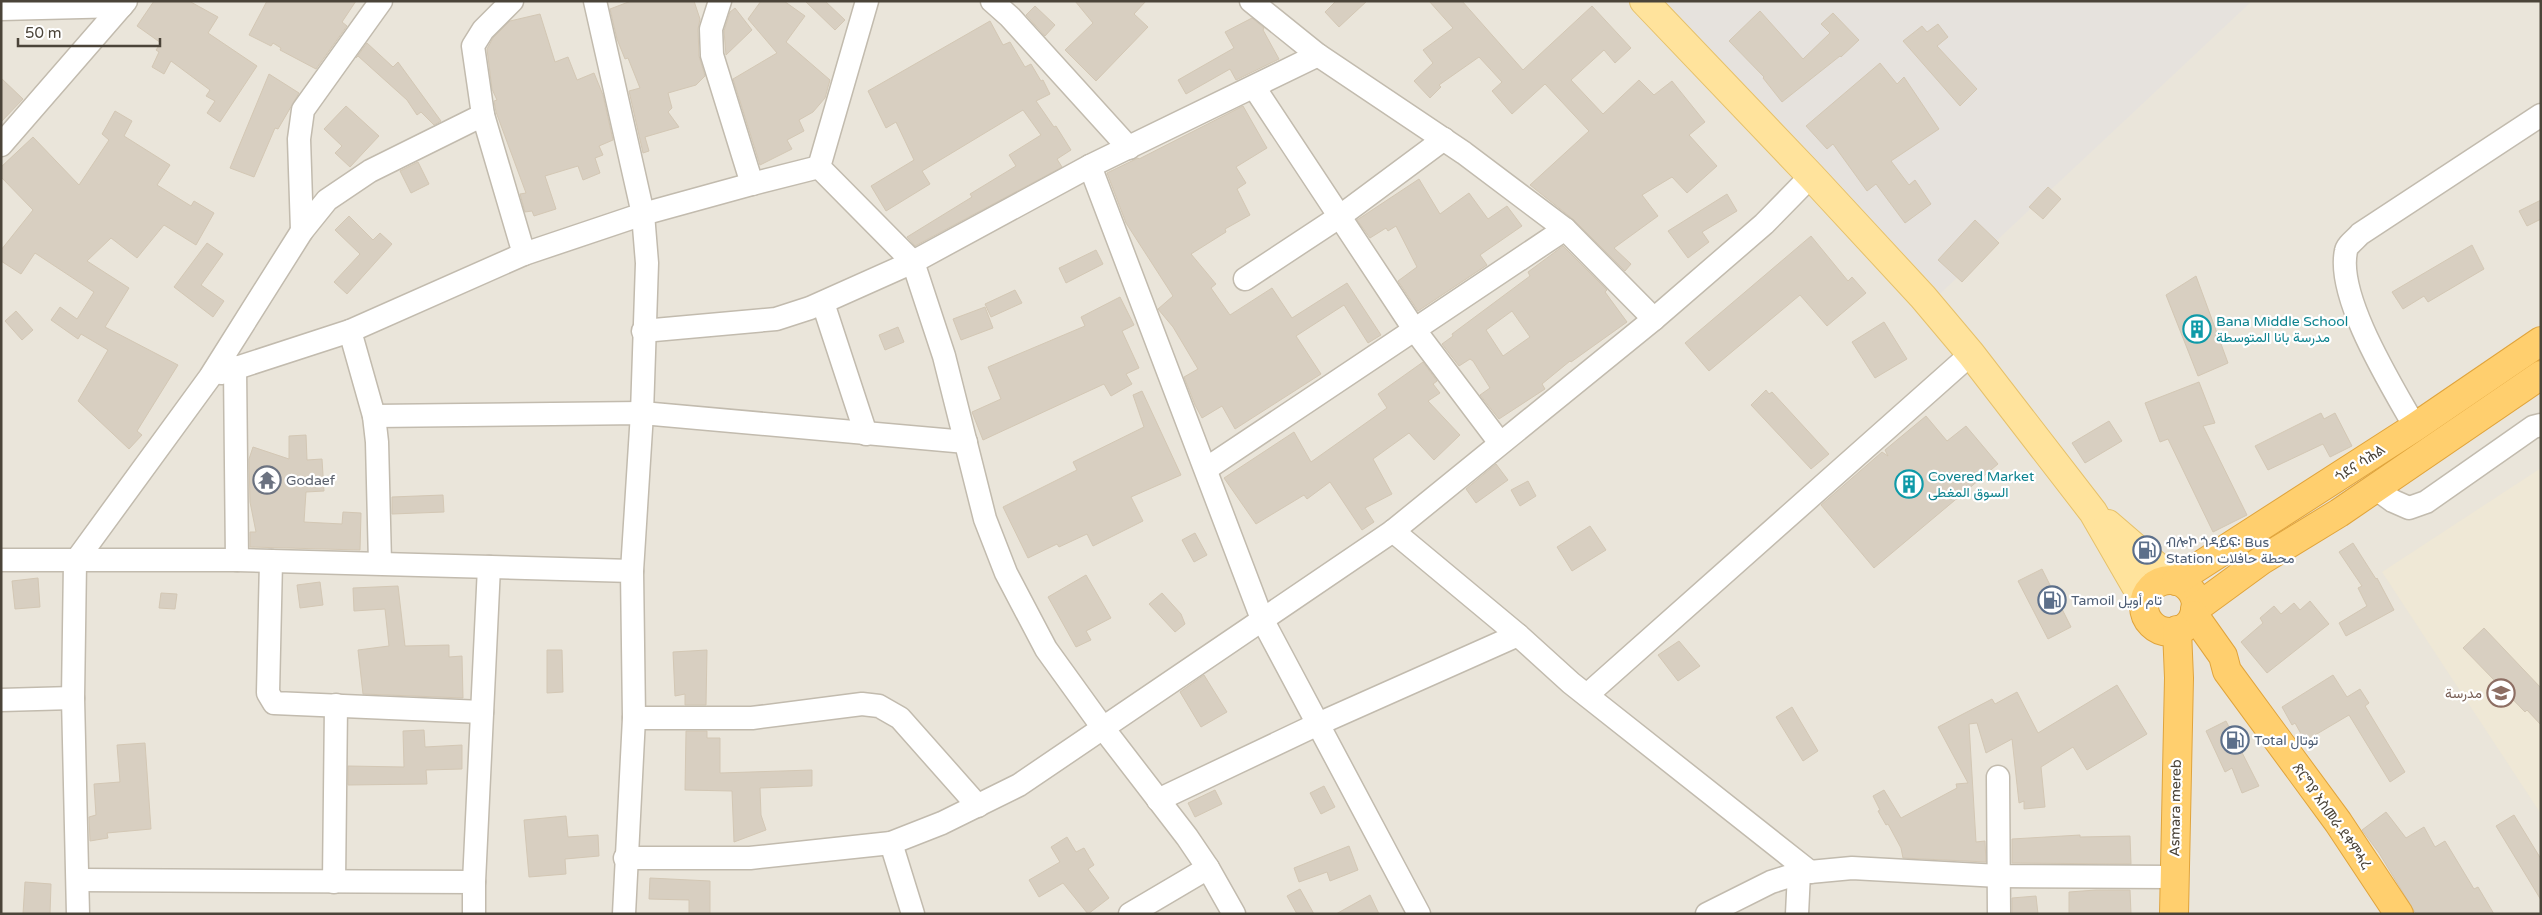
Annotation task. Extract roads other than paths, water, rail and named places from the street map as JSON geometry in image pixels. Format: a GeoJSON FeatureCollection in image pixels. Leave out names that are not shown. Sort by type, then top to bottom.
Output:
{"type":"FeatureCollection","features":[{"type":"Feature","properties":{"kind":"highway","name":"ጎደና ሳሕል"},"geometry":{"type":"LineString","coordinates":[[2541,341],[2415,427],[2175,581],[2154,586],[2174,619],[2375,488],[2541,375]]}},
{"type":"Feature","properties":{"kind":"highway"},"geometry":{"type":"LineString","coordinates":[[2174,619],[2193,594],[2189,588],[2175,581]]}},
{"type":"Feature","properties":{"kind":"highway","name":"ጽርግያ አስመራ ደቀምሓረ"},"geometry":{"type":"LineString","coordinates":[[2174,619],[2210,664],[2227,671],[2338,822],[2399,914]]}},
{"type":"Feature","properties":{"kind":"highway","name":"Asmara mereb"},"geometry":{"type":"LineString","coordinates":[[2174,619],[2179,678],[2173,878],[2174,914]]}},
{"type":"Feature","properties":{"kind":"main road"},"geometry":{"type":"LineString","coordinates":[[1644,1],[1923,297],[1971,354],[2174,619]]}},
{"type":"Feature","properties":{"kind":"main road"},"geometry":{"type":"LineString","coordinates":[[2093,512],[2175,581]]}},
{"type":"Feature","properties":{"kind":"street"},"geometry":{"type":"LineString","coordinates":[[302,231],[300,139],[303,110],[381,1]]}},
{"type":"Feature","properties":{"kind":"street"},"geometry":{"type":"LineString","coordinates":[[512,1],[483,30],[473,46],[483,115],[524,254]]}},
{"type":"Feature","properties":{"kind":"street"},"geometry":{"type":"LineString","coordinates":[[595,1],[643,214],[647,263],[643,330],[642,413],[632,572],[634,718],[625,858],[624,914]]}},
{"type":"Feature","properties":{"kind":"street"},"geometry":{"type":"LineString","coordinates":[[720,1],[711,29],[713,62],[752,184]]}},
{"type":"Feature","properties":{"kind":"street"},"geometry":{"type":"LineString","coordinates":[[819,167],[867,1]]}},
{"type":"Feature","properties":{"kind":"street"},"geometry":{"type":"LineString","coordinates":[[992,1],[1010,17],[1129,148]]}},
{"type":"Feature","properties":{"kind":"street"},"geometry":{"type":"LineString","coordinates":[[1251,1],[1318,56],[1444,139],[1564,229],[1654,319]]}},
{"type":"Feature","properties":{"kind":"street"},"geometry":{"type":"LineString","coordinates":[[1,9],[124,4]]}},
{"type":"Feature","properties":{"kind":"street"},"geometry":{"type":"LineString","coordinates":[[1,145],[124,4]]}},
{"type":"Feature","properties":{"kind":"street"},"geometry":{"type":"LineString","coordinates":[[643,330],[776,319],[823,303],[913,262],[1090,166],[1318,56]]}},
{"type":"Feature","properties":{"kind":"street"},"geometry":{"type":"LineString","coordinates":[[1254,87],[1414,329],[1500,443]]}},
{"type":"Feature","properties":{"kind":"street"},"geometry":{"type":"LineString","coordinates":[[78,914],[73,698],[75,562],[210,377],[302,231],[327,200],[356,178],[483,115]]}},
{"type":"Feature","properties":{"kind":"street"},"geometry":{"type":"LineString","coordinates":[[2415,427],[2379,362],[2351,301],[2345,268],[2346,249],[2360,234],[2541,115]]}},
{"type":"Feature","properties":{"kind":"street"},"geometry":{"type":"LineString","coordinates":[[1245,280],[1339,217],[1444,139]]}},
{"type":"Feature","properties":{"kind":"street"},"geometry":{"type":"LineString","coordinates":[[1090,166],[1153,337],[1206,469],[1262,619],[1419,914]]}},
{"type":"Feature","properties":{"kind":"street"},"geometry":{"type":"LineString","coordinates":[[210,377],[235,367],[350,331],[524,254],[643,214],[819,167]]}},
{"type":"Feature","properties":{"kind":"street"},"geometry":{"type":"LineString","coordinates":[[819,167],[913,262],[944,356],[985,519],[1006,573],[1046,648],[1103,728],[1208,868],[1234,914]]}},
{"type":"Feature","properties":{"kind":"street"},"geometry":{"type":"LineString","coordinates":[[625,858],[750,858],[891,843],[978,806],[1019,785],[1393,531],[1654,319],[1764,224],[1811,176]]}},
{"type":"Feature","properties":{"kind":"street"},"geometry":{"type":"LineString","coordinates":[[1206,469],[1564,229]]}},
{"type":"Feature","properties":{"kind":"street"},"geometry":{"type":"LineString","coordinates":[[823,303],[866,434]]}},
{"type":"Feature","properties":{"kind":"street"},"geometry":{"type":"LineString","coordinates":[[350,331],[374,416],[378,442],[380,563]]}},
{"type":"Feature","properties":{"kind":"street"},"geometry":{"type":"LineString","coordinates":[[1587,695],[1971,354]]}},
{"type":"Feature","properties":{"kind":"street"},"geometry":{"type":"LineString","coordinates":[[235,367],[237,560]]}},
{"type":"Feature","properties":{"kind":"street"},"geometry":{"type":"LineString","coordinates":[[374,416],[642,413],[966,442]]}},
{"type":"Feature","properties":{"kind":"street"},"geometry":{"type":"LineString","coordinates":[[2375,488],[2394,501],[2410,508],[2426,502],[2533,427],[2541,425]]}},
{"type":"Feature","properties":{"kind":"street"},"geometry":{"type":"LineString","coordinates":[[1393,531],[1587,695],[1804,873]]}},
{"type":"Feature","properties":{"kind":"street"},"geometry":{"type":"LineString","coordinates":[[1,560],[75,562],[237,560],[632,572]]}},
{"type":"Feature","properties":{"kind":"street"},"geometry":{"type":"LineString","coordinates":[[271,561],[268,694],[274,703],[482,712]]}},
{"type":"Feature","properties":{"kind":"street"},"geometry":{"type":"LineString","coordinates":[[474,914],[489,567]]}},
{"type":"Feature","properties":{"kind":"street"},"geometry":{"type":"LineString","coordinates":[[1158,800],[1318,724],[1518,635]]}},
{"type":"Feature","properties":{"kind":"street"},"geometry":{"type":"LineString","coordinates":[[1,700],[73,698]]}},
{"type":"Feature","properties":{"kind":"street"},"geometry":{"type":"LineString","coordinates":[[634,718],[752,718],[862,704],[879,706],[900,718],[978,806]]}},
{"type":"Feature","properties":{"kind":"street"},"geometry":{"type":"LineString","coordinates":[[334,882],[336,705]]}},
{"type":"Feature","properties":{"kind":"street"},"geometry":{"type":"LineString","coordinates":[[1998,777],[1999,914]]}},
{"type":"Feature","properties":{"kind":"street"},"geometry":{"type":"LineString","coordinates":[[891,843],[912,914]]}},
{"type":"Feature","properties":{"kind":"street"},"geometry":{"type":"LineString","coordinates":[[1130,914],[1208,868]]}},
{"type":"Feature","properties":{"kind":"street"},"geometry":{"type":"LineString","coordinates":[[1707,914],[1771,882],[1804,873],[1852,868],[2000,876],[2173,878]]}},
{"type":"Feature","properties":{"kind":"street"},"geometry":{"type":"LineString","coordinates":[[1797,914],[1804,873]]}},
{"type":"Feature","properties":{"kind":"street"},"geometry":{"type":"LineString","coordinates":[[78,880],[474,882]]}},
{"type":"Feature","properties":{"kind":"place","name":"Bana Middle School مدرسة بانا المتوسطة"},"geometry":{"type":"Point","coordinates":[2197,329]}},
{"type":"Feature","properties":{"kind":"place","name":"Godaef"},"geometry":{"type":"Point","coordinates":[267,480]}},
{"type":"Feature","properties":{"kind":"place","name":"Covered Market السوق المغطى"},"geometry":{"type":"Point","coordinates":[1909,484]}},
{"type":"Feature","properties":{"kind":"place","name":"ብሎኮ ጎዳይፍ፡ Bus Station محطة حافلات"},"geometry":{"type":"Point","coordinates":[2147,550]}},
{"type":"Feature","properties":{"kind":"place","name":"Tamoil تام أويل"},"geometry":{"type":"Point","coordinates":[2052,600]}},
{"type":"Feature","properties":{"kind":"place","name":"مدرسة"},"geometry":{"type":"Point","coordinates":[2501,693]}},
{"type":"Feature","properties":{"kind":"place","name":"Total توتال"},"geometry":{"type":"Point","coordinates":[2235,740]}}]}
